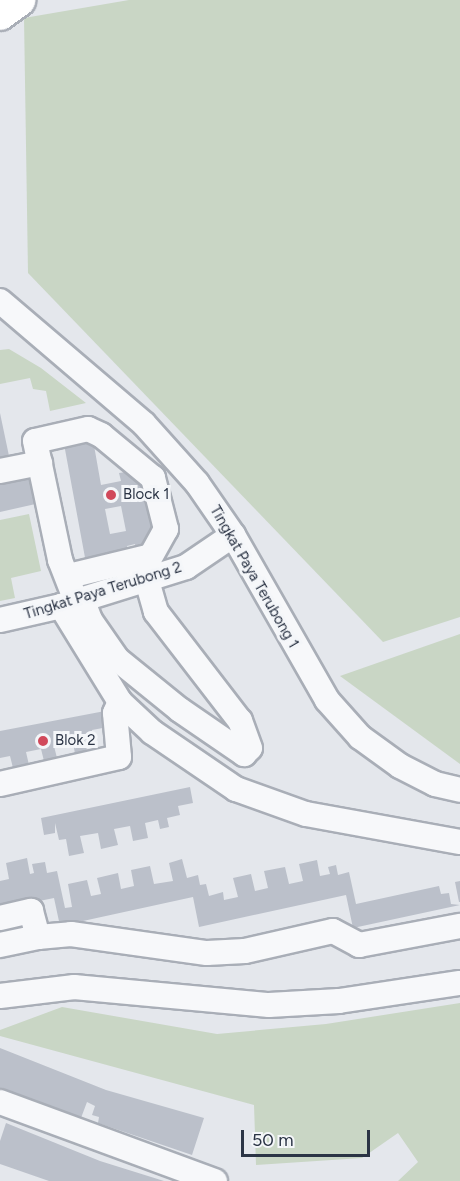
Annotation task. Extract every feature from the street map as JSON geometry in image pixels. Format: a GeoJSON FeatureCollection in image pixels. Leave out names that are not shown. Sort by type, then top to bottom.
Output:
{"type":"FeatureCollection","features":[{"type":"Feature","properties":{"kind":"main road"},"geometry":{"type":"LineString","coordinates":[[0,14],[19,0]]}},
{"type":"Feature","properties":{"kind":"street","name":"Tingkat Paya Terubong 1"},"geometry":{"type":"LineString","coordinates":[[0,301],[170,451],[233,535],[327,700],[360,737],[400,766],[460,790]]}},
{"type":"Feature","properties":{"kind":"street"},"geometry":{"type":"LineString","coordinates":[[69,576],[155,553],[166,529],[157,485],[101,435],[88,429],[35,441],[60,560],[69,576],[73,602],[120,702],[152,732],[197,765],[254,798],[306,814],[460,842]]}},
{"type":"Feature","properties":{"kind":"street"},"geometry":{"type":"LineString","coordinates":[[0,471],[40,463]]}},
{"type":"Feature","properties":{"kind":"street","name":"Tingkat Paya Terubong 2"},"geometry":{"type":"LineString","coordinates":[[0,620],[73,602],[186,567],[233,535]]}},
{"type":"Feature","properties":{"kind":"street"},"geometry":{"type":"LineString","coordinates":[[73,602],[90,620],[117,659],[180,710],[244,754],[250,748],[240,721],[156,612],[147,580]]}},
{"type":"Feature","properties":{"kind":"street"},"geometry":{"type":"LineString","coordinates":[[0,784],[119,757],[115,713],[120,702]]}},
{"type":"Feature","properties":{"kind":"street"},"geometry":{"type":"LineString","coordinates":[[0,918],[32,911],[39,937]]}},
{"type":"Feature","properties":{"kind":"street"},"geometry":{"type":"LineString","coordinates":[[0,945],[39,937],[71,934],[207,953],[245,951],[333,931],[359,945],[460,926]]}},
{"type":"Feature","properties":{"kind":"street"},"geometry":{"type":"LineString","coordinates":[[0,996],[74,987],[269,1005],[339,1002],[460,983]]}},
{"type":"Feature","properties":{"kind":"street"},"geometry":{"type":"LineString","coordinates":[[3,1106],[215,1181]]}},
{"type":"Feature","properties":{"kind":"green space"},"geometry":{"type":"Polygon","coordinates":[[[129,0],[460,0],[460,617],[383,642],[28,273],[24,18],[129,0]]]}},
{"type":"Feature","properties":{"kind":"green space"},"geometry":{"type":"Polygon","coordinates":[[[9,349],[41,368],[86,403],[50,411],[46,391],[33,389],[30,378],[0,384],[0,350],[9,349]]]}},
{"type":"Feature","properties":{"kind":"green space"},"geometry":{"type":"Polygon","coordinates":[[[29,514],[41,571],[11,578],[15,598],[0,601],[0,520],[29,514]]]}},
{"type":"Feature","properties":{"kind":"green space"},"geometry":{"type":"Polygon","coordinates":[[[460,634],[460,764],[340,676],[460,634]]]}},
{"type":"Feature","properties":{"kind":"green space"},"geometry":{"type":"Polygon","coordinates":[[[460,1003],[460,1181],[398,1181],[418,1162],[398,1133],[362,1158],[256,1165],[254,1105],[0,1036],[0,1030],[62,1007],[217,1034],[326,1024],[460,1003]]]}},
{"type":"Feature","properties":{"kind":"building"},"geometry":{"type":"Polygon","coordinates":[[[0,413],[9,456],[0,458],[0,413]]]}},
{"type":"Feature","properties":{"kind":"building","name":"Block 1"},"geometry":{"type":"Polygon","coordinates":[[[92,434],[101,485],[121,481],[119,473],[133,471],[146,483],[157,540],[136,553],[135,544],[127,546],[128,550],[86,563],[64,444],[92,434]],[[121,506],[105,509],[110,534],[126,531],[121,506]]]}},
{"type":"Feature","properties":{"kind":"building"},"geometry":{"type":"Polygon","coordinates":[[[37,476],[40,503],[0,512],[0,483],[37,476]]]}},
{"type":"Feature","properties":{"kind":"building","name":"Blok 2"},"geometry":{"type":"Polygon","coordinates":[[[105,711],[108,727],[92,730],[93,738],[85,740],[87,751],[75,754],[73,742],[54,746],[57,758],[44,761],[41,749],[26,752],[29,765],[13,768],[10,756],[0,758],[0,731],[105,711]]]}},
{"type":"Feature","properties":{"kind":"building"},"geometry":{"type":"Polygon","coordinates":[[[190,787],[193,803],[178,806],[180,815],[167,818],[169,827],[160,829],[158,820],[145,823],[148,838],[133,841],[130,826],[114,829],[118,845],[101,849],[98,833],[80,836],[84,853],[69,856],[66,839],[59,840],[55,823],[55,833],[44,835],[41,818],[190,787]]]}},
{"type":"Feature","properties":{"kind":"building"},"geometry":{"type":"Polygon","coordinates":[[[27,858],[30,874],[34,873],[32,864],[45,862],[47,873],[57,871],[65,908],[72,907],[68,884],[87,880],[91,896],[101,894],[97,878],[118,873],[121,889],[134,886],[131,870],[150,866],[154,884],[173,881],[169,863],[182,859],[187,878],[198,875],[200,885],[206,884],[209,896],[223,892],[224,900],[238,897],[233,878],[251,874],[255,891],[268,888],[264,871],[285,867],[289,884],[303,881],[299,864],[317,860],[320,876],[330,874],[328,867],[336,865],[338,875],[349,872],[356,904],[439,886],[441,894],[449,893],[451,904],[460,905],[353,928],[346,895],[199,927],[193,897],[60,926],[54,898],[0,909],[0,881],[9,879],[6,863],[27,858]]]}},
{"type":"Feature","properties":{"kind":"building"},"geometry":{"type":"Polygon","coordinates":[[[460,881],[460,902],[459,902],[455,882],[460,881]]]}},
{"type":"Feature","properties":{"kind":"building"},"geometry":{"type":"Polygon","coordinates":[[[0,1048],[106,1090],[204,1118],[192,1155],[98,1123],[99,1117],[92,1115],[95,1106],[87,1102],[81,1118],[0,1090],[0,1048]]]}},
{"type":"Feature","properties":{"kind":"building"},"geometry":{"type":"Polygon","coordinates":[[[6,1123],[100,1161],[164,1181],[49,1181],[0,1164],[0,1141],[6,1123]]]}},
{"type":"Feature","properties":{"kind":"place","name":"Block 1"},"geometry":{"type":"Point","coordinates":[111,495]}},
{"type":"Feature","properties":{"kind":"place","name":"Blok 2"},"geometry":{"type":"Point","coordinates":[43,741]}}]}
